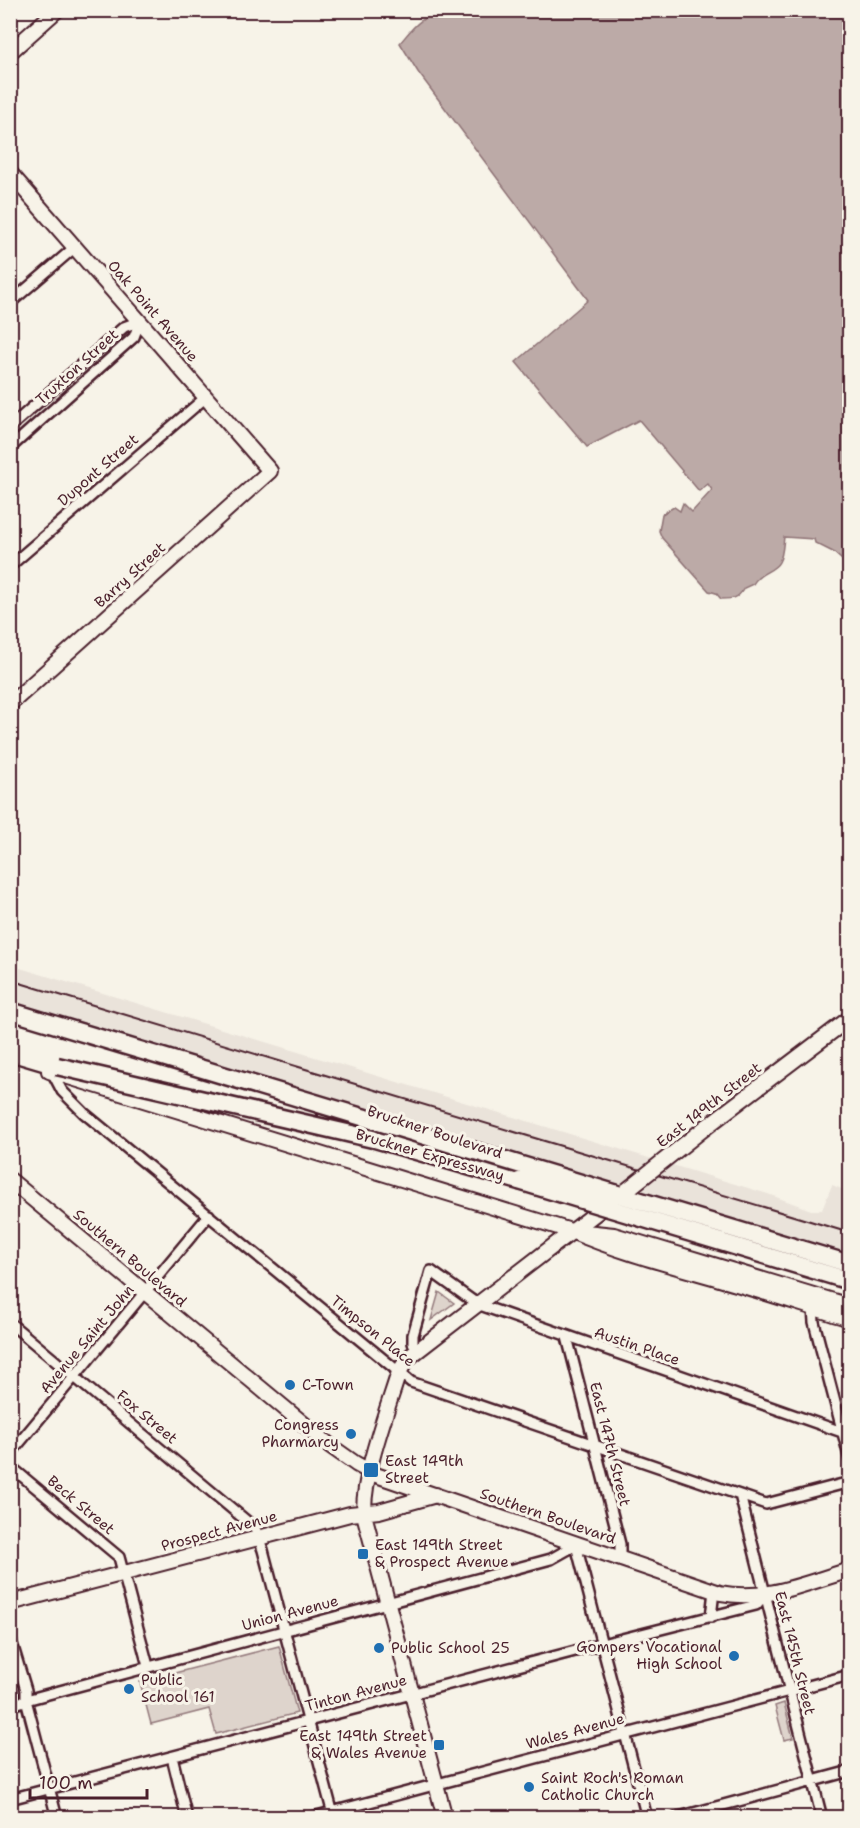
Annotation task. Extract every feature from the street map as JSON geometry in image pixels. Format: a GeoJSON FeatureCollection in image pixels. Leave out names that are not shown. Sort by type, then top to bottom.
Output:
{"type":"FeatureCollection","features":[{"type":"Feature","properties":{"kind":"highway","name":"Bruckner Expressway"},"geometry":{"type":"LineString","coordinates":[[10,1011],[849,1264]]}},
{"type":"Feature","properties":{"kind":"highway","name":"Bruckner Expressway"},"geometry":{"type":"LineString","coordinates":[[10,1028],[849,1281]]}},
{"type":"Feature","properties":{"kind":"highway"},"geometry":{"type":"LineString","coordinates":[[10,1052],[54,1069],[373,1139]]}},
{"type":"Feature","properties":{"kind":"main road"},"geometry":{"type":"LineString","coordinates":[[10,52],[57,10]]}},
{"type":"Feature","properties":{"kind":"main road","name":"Oak Point Avenue"},"geometry":{"type":"LineString","coordinates":[[12,177],[270,471]]}},
{"type":"Feature","properties":{"kind":"main road","name":"Barry Street"},"geometry":{"type":"LineString","coordinates":[[10,704],[270,471]]}},
{"type":"Feature","properties":{"kind":"main road","name":"East 149th Street"},"geometry":{"type":"LineString","coordinates":[[445,1818],[364,1512],[369,1472],[399,1372],[404,1363],[418,1350],[849,1018]]}},
{"type":"Feature","properties":{"kind":"main road","name":"Bruckner Boulevard"},"geometry":{"type":"LineString","coordinates":[[10,1019],[236,1086],[609,1203],[849,1274]]}},
{"type":"Feature","properties":{"kind":"main road","name":"Bruckner Boulevard"},"geometry":{"type":"LineString","coordinates":[[10,1040],[149,1078],[849,1289]]}},
{"type":"Feature","properties":{"kind":"main road"},"geometry":{"type":"LineString","coordinates":[[10,1060],[54,1069],[571,1231],[638,1257],[849,1319]]}},
{"type":"Feature","properties":{"kind":"main road","name":"Southern Boulevard"},"geometry":{"type":"LineString","coordinates":[[10,1180],[329,1445],[369,1472],[576,1545],[733,1596],[765,1595],[849,1570]]}},
{"type":"Feature","properties":{"kind":"main road"},"geometry":{"type":"LineString","coordinates":[[571,1231],[614,1235],[849,1306]]}},
{"type":"Feature","properties":{"kind":"main road","name":"Prospect Avenue"},"geometry":{"type":"LineString","coordinates":[[10,1603],[259,1537],[350,1514],[379,1511],[436,1495]]}},
{"type":"Feature","properties":{"kind":"street"},"geometry":{"type":"LineString","coordinates":[[10,303],[75,247]]}},
{"type":"Feature","properties":{"kind":"street","name":"Truxton Street"},"geometry":{"type":"LineString","coordinates":[[10,426],[123,328],[140,321]]}},
{"type":"Feature","properties":{"kind":"street","name":"Truxton Street"},"geometry":{"type":"LineString","coordinates":[[10,448],[134,337],[140,321]]}},
{"type":"Feature","properties":{"kind":"street","name":"Dupont Street"},"geometry":{"type":"LineString","coordinates":[[10,566],[206,397]]}},
{"type":"Feature","properties":{"kind":"street","name":"Timpson Place"},"geometry":{"type":"LineString","coordinates":[[54,1069],[62,1091],[84,1113],[411,1382],[766,1504],[849,1482]]}},
{"type":"Feature","properties":{"kind":"street","name":"Avenue Saint John"},"geometry":{"type":"LineString","coordinates":[[10,1454],[209,1215]]}},
{"type":"Feature","properties":{"kind":"street","name":"Austin Place"},"geometry":{"type":"LineString","coordinates":[[418,1350],[413,1343],[413,1335],[431,1271],[477,1304],[842,1432]]}},
{"type":"Feature","properties":{"kind":"street"},"geometry":{"type":"LineString","coordinates":[[813,1308],[814,1322],[849,1460]]}},
{"type":"Feature","properties":{"kind":"street","name":"Fox Street"},"geometry":{"type":"LineString","coordinates":[[10,1323],[252,1524],[259,1537]]}},
{"type":"Feature","properties":{"kind":"street","name":"East 147th Street"},"geometry":{"type":"LineString","coordinates":[[567,1337],[620,1544],[620,1558]]}},
{"type":"Feature","properties":{"kind":"street","name":"Beck Street"},"geometry":{"type":"LineString","coordinates":[[10,1466],[119,1557],[148,1666]]}},
{"type":"Feature","properties":{"kind":"street","name":"East 145th Street"},"geometry":{"type":"LineString","coordinates":[[740,1495],[822,1818]]}},
{"type":"Feature","properties":{"kind":"street"},"geometry":{"type":"LineString","coordinates":[[259,1537],[334,1814]]}},
{"type":"Feature","properties":{"kind":"street"},"geometry":{"type":"LineString","coordinates":[[576,1545],[647,1818]]}},
{"type":"Feature","properties":{"kind":"street","name":"Union Avenue"},"geometry":{"type":"LineString","coordinates":[[10,1706],[148,1666],[551,1559],[576,1545]]}},
{"type":"Feature","properties":{"kind":"street"},"geometry":{"type":"LineString","coordinates":[[711,1617],[714,1591]]}},
{"type":"Feature","properties":{"kind":"street","name":"Tinton Avenue"},"geometry":{"type":"LineString","coordinates":[[10,1800],[756,1605],[765,1595]]}},
{"type":"Feature","properties":{"kind":"street"},"geometry":{"type":"LineString","coordinates":[[10,1637],[26,1690],[26,1700],[57,1818]]}},
{"type":"Feature","properties":{"kind":"street","name":"Wales Avenue"},"geometry":{"type":"LineString","coordinates":[[309,1818],[334,1814],[436,1784],[849,1674]]}},
{"type":"Feature","properties":{"kind":"street"},"geometry":{"type":"LineString","coordinates":[[172,1758],[187,1818]]}},
{"type":"Feature","properties":{"kind":"street"},"geometry":{"type":"LineString","coordinates":[[675,1818],[849,1772]]}},
{"type":"Feature","properties":{"kind":"shaded area"},"geometry":{"type":"Polygon","coordinates":[[[446,11],[849,11],[849,566],[833,552],[815,543],[814,539],[784,537],[781,556],[774,568],[744,588],[737,596],[721,599],[716,593],[709,591],[662,538],[659,531],[662,514],[674,507],[680,511],[683,503],[692,512],[712,490],[708,484],[699,491],[639,420],[587,447],[516,362],[588,300],[418,72],[400,43],[419,22],[446,11]]]}},
{"type":"Feature","properties":{"kind":"shaded area"},"geometry":{"type":"Polygon","coordinates":[[[10,965],[768,1194],[811,1210],[822,1210],[832,1185],[849,1192],[849,1255],[11,1001],[10,965]]]}},
{"type":"Feature","properties":{"kind":"shaded area"},"geometry":{"type":"Polygon","coordinates":[[[439,1292],[454,1303],[431,1320],[439,1292]]]}},
{"type":"Feature","properties":{"kind":"shaded area"},"geometry":{"type":"Polygon","coordinates":[[[279,1646],[297,1713],[216,1734],[209,1709],[151,1724],[140,1682],[279,1646]]]}},
{"type":"Feature","properties":{"kind":"shaded area"},"geometry":{"type":"Polygon","coordinates":[[[784,1703],[793,1738],[784,1740],[775,1706],[784,1703]]]}},
{"type":"Feature","properties":{"kind":"railway"},"geometry":{"type":"LineString","coordinates":[[10,980],[850,1233]]}},
{"type":"Feature","properties":{"kind":"place","name":"C-Town"},"geometry":{"type":"Point","coordinates":[290,1385]}},
{"type":"Feature","properties":{"kind":"place","name":"Congress Pharmarcy"},"geometry":{"type":"Point","coordinates":[351,1434]}},
{"type":"Feature","properties":{"kind":"place","name":"East 149th Street"},"geometry":{"type":"Point","coordinates":[371,1470]}},
{"type":"Feature","properties":{"kind":"place","name":"East 149th Street & Prospect Avenue"},"geometry":{"type":"Point","coordinates":[363,1554]}},
{"type":"Feature","properties":{"kind":"place","name":"Public School 25"},"geometry":{"type":"Point","coordinates":[379,1648]}},
{"type":"Feature","properties":{"kind":"place","name":"Gompers Vocational High School"},"geometry":{"type":"Point","coordinates":[734,1656]}},
{"type":"Feature","properties":{"kind":"place","name":"Public School 161"},"geometry":{"type":"Point","coordinates":[129,1689]}},
{"type":"Feature","properties":{"kind":"place","name":"East 149th Street & Wales Avenue"},"geometry":{"type":"Point","coordinates":[439,1745]}},
{"type":"Feature","properties":{"kind":"place","name":"Saint Roch's Roman Catholic Church"},"geometry":{"type":"Point","coordinates":[529,1787]}}]}
